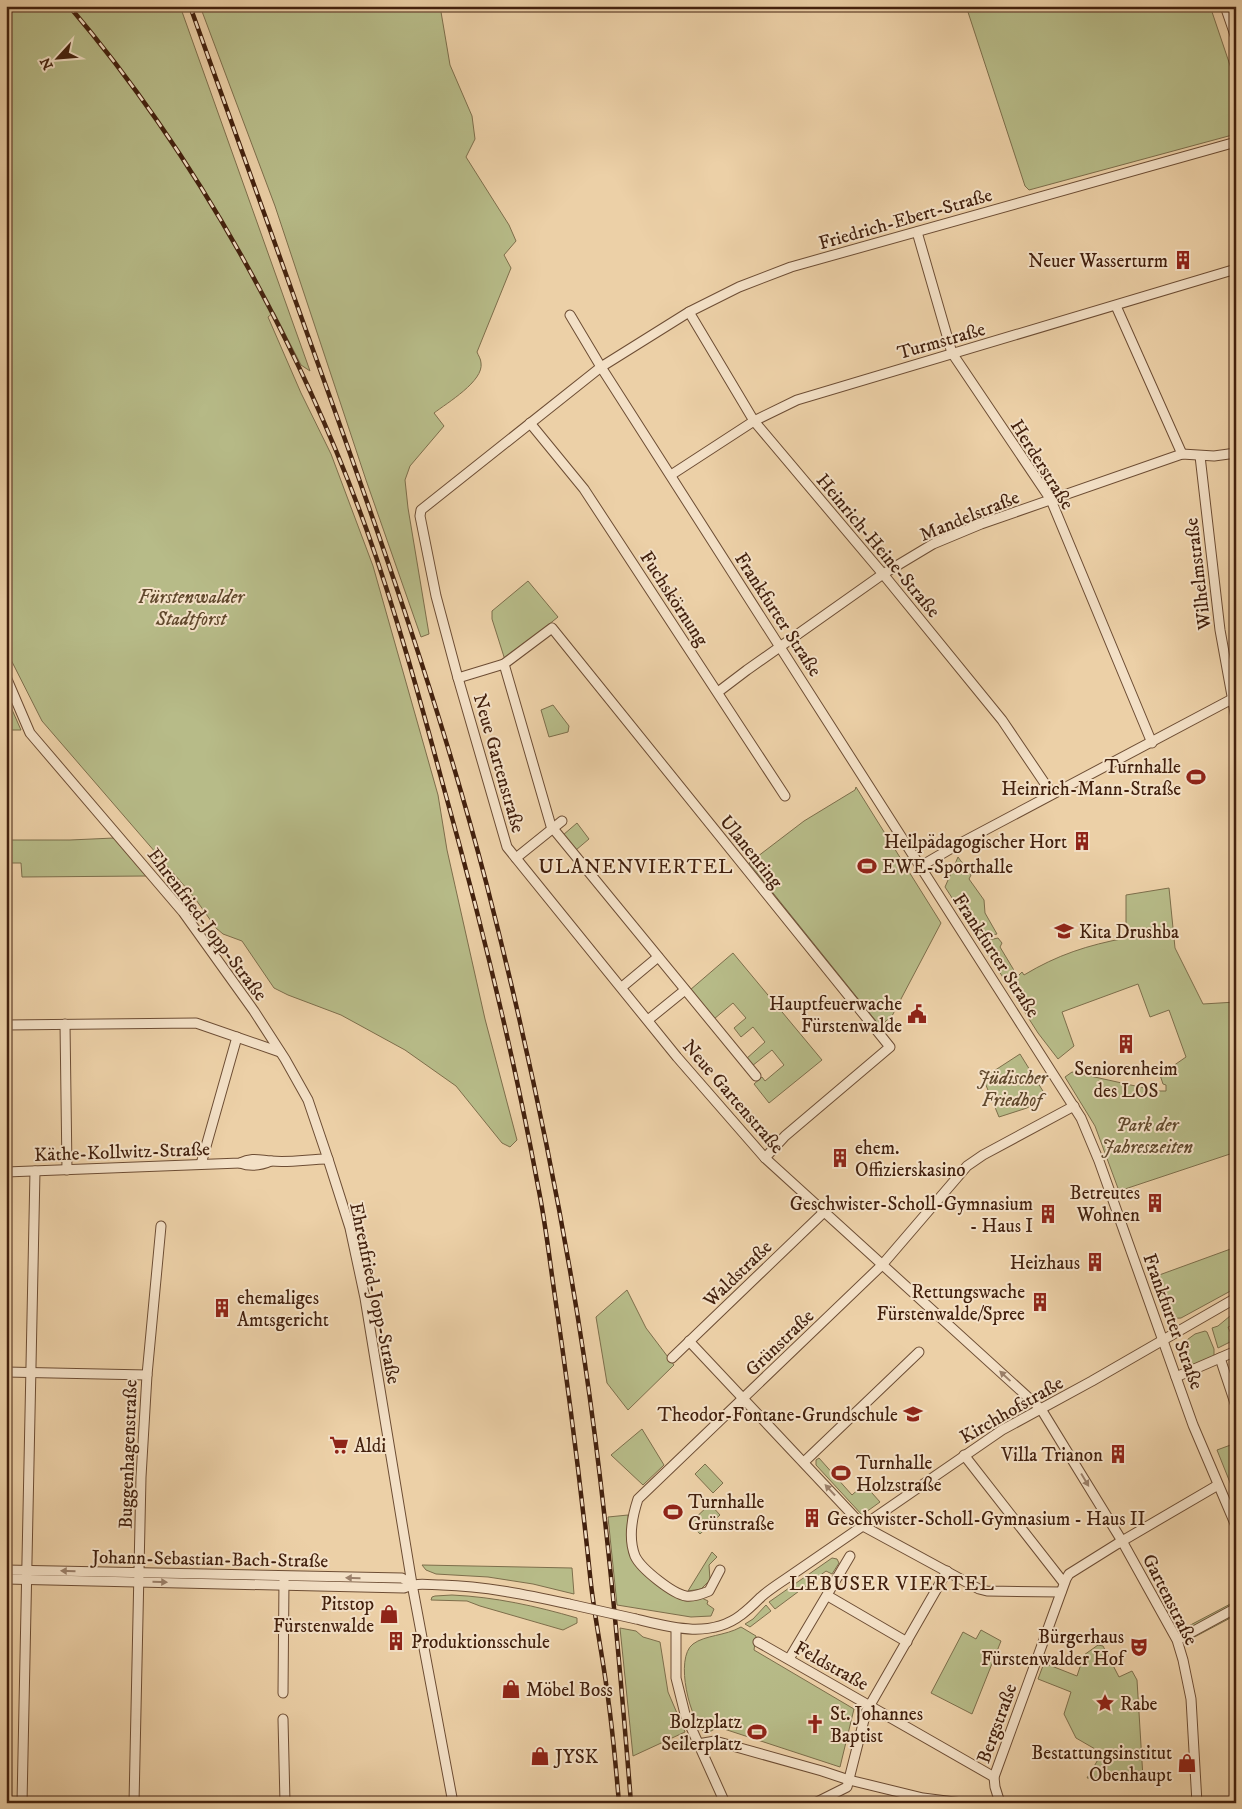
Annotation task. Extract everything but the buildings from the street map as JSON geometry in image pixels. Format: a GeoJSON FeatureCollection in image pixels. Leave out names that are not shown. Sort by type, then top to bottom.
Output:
{"type":"FeatureCollection","features":[{"type":"Feature","properties":{"kind":"street"},"geometry":{"type":"LineString","coordinates":[[1225,6],[1236,38]]}},
{"type":"Feature","properties":{"kind":"street","name":"Friedrich-Ebert-Straße"},"geometry":{"type":"LineString","coordinates":[[601,367],[689,312],[740,287],[791,267],[1236,142]]}},
{"type":"Feature","properties":{"kind":"street","name":"Herderstraße"},"geometry":{"type":"LineString","coordinates":[[917,232],[952,353],[1051,500],[1152,743]]}},
{"type":"Feature","properties":{"kind":"street","name":"Turmstraße"},"geometry":{"type":"LineString","coordinates":[[671,475],[754,421],[798,400],[1236,269]]}},
{"type":"Feature","properties":{"kind":"street"},"geometry":{"type":"LineString","coordinates":[[1116,306],[1182,454]]}},
{"type":"Feature","properties":{"kind":"street","name":"Heinrich-Heine-Straße"},"geometry":{"type":"LineString","coordinates":[[689,312],[754,421],[883,574],[1002,720],[1052,794]]}},
{"type":"Feature","properties":{"kind":"street","name":"Frankfurter Straße"},"geometry":{"type":"LineString","coordinates":[[570,315],[601,367],[1081,1118],[1099,1161],[1176,1377],[1236,1526]]}},
{"type":"Feature","properties":{"kind":"street","name":"Neue Gartenstraße"},"geometry":{"type":"LineString","coordinates":[[601,367],[420,513],[436,596],[507,847],[706,1091],[765,1158],[882,1265]]}},
{"type":"Feature","properties":{"kind":"street","name":"Fuchskörnung"},"geometry":{"type":"LineString","coordinates":[[530,423],[582,486],[785,796]]}},
{"type":"Feature","properties":{"kind":"street","name":"Mandelstraße"},"geometry":{"type":"LineString","coordinates":[[718,692],[746,670],[883,574],[933,544],[980,524],[1182,454],[1214,456],[1236,453]]}},
{"type":"Feature","properties":{"kind":"street","name":"Wilhelmstraße"},"geometry":{"type":"LineString","coordinates":[[1200,456],[1220,630],[1236,718]]}},
{"type":"Feature","properties":{"kind":"street","name":"Ulanenring"},"geometry":{"type":"LineString","coordinates":[[458,678],[504,664],[552,628],[890,1047],[785,1136],[765,1158]]}},
{"type":"Feature","properties":{"kind":"street"},"geometry":{"type":"LineString","coordinates":[[504,664],[553,829],[756,1076]]}},
{"type":"Feature","properties":{"kind":"street","name":"Ehrenfried-Jopp-Straße"},"geometry":{"type":"LineString","coordinates":[[6,677],[30,733],[183,912],[254,1011],[308,1100],[350,1228],[365,1298],[412,1584],[453,1803]]}},
{"type":"Feature","properties":{"kind":"street"},"geometry":{"type":"LineString","coordinates":[[921,866],[956,845],[1232,699]]}},
{"type":"Feature","properties":{"kind":"street"},"geometry":{"type":"LineString","coordinates":[[516,858],[562,821]]}},
{"type":"Feature","properties":{"kind":"street"},"geometry":{"type":"LineString","coordinates":[[622,987],[658,957]]}},
{"type":"Feature","properties":{"kind":"street"},"geometry":{"type":"LineString","coordinates":[[648,1020],[685,990]]}},
{"type":"Feature","properties":{"kind":"street"},"geometry":{"type":"LineString","coordinates":[[6,1025],[196,1023],[280,1052]]}},
{"type":"Feature","properties":{"kind":"street"},"geometry":{"type":"LineString","coordinates":[[65,1024],[67,1170]]}},
{"type":"Feature","properties":{"kind":"street"},"geometry":{"type":"LineString","coordinates":[[201,1164],[237,1037]]}},
{"type":"Feature","properties":{"kind":"street","name":"Grünstraße"},"geometry":{"type":"LineString","coordinates":[[720,1570],[709,1591],[698,1595],[686,1596],[663,1584],[645,1570],[635,1556],[632,1534],[632,1516],[638,1500],[882,1265],[958,1176],[976,1159],[1028,1129],[1074,1106]]}},
{"type":"Feature","properties":{"kind":"street","name":"Käthe-Kollwitz-Straße"},"geometry":{"type":"LineString","coordinates":[[6,1172],[240,1163],[247,1159],[258,1158],[271,1161],[328,1158]]}},
{"type":"Feature","properties":{"kind":"street"},"geometry":{"type":"LineString","coordinates":[[22,1803],[35,1171]]}},
{"type":"Feature","properties":{"kind":"street","name":"Waldstraße"},"geometry":{"type":"LineString","coordinates":[[672,1358],[824,1212]]}},
{"type":"Feature","properties":{"kind":"street","name":"Buggenhagenstraße"},"geometry":{"type":"LineString","coordinates":[[134,1803],[141,1477],[147,1375],[161,1226]]}},
{"type":"Feature","properties":{"kind":"street","name":"Gartenstraße"},"geometry":{"type":"LineString","coordinates":[[882,1265],[1041,1409],[1122,1541],[1177,1640],[1183,1660],[1190,1699],[1197,1803]]}},
{"type":"Feature","properties":{"kind":"street","name":"Kirchhofstraße"},"geometry":{"type":"LineString","coordinates":[[676,1628],[694,1630],[711,1628],[740,1617],[763,1596],[1002,1430],[1236,1298]]}},
{"type":"Feature","properties":{"kind":"street"},"geometry":{"type":"LineString","coordinates":[[689,1341],[863,1526],[979,1589],[987,1591],[1061,1592]]}},
{"type":"Feature","properties":{"kind":"street"},"geometry":{"type":"LineString","coordinates":[[1176,1377],[1236,1350]]}},
{"type":"Feature","properties":{"kind":"street"},"geometry":{"type":"LineString","coordinates":[[804,1462],[919,1352]]}},
{"type":"Feature","properties":{"kind":"street"},"geometry":{"type":"LineString","coordinates":[[1220,1358],[1236,1406]]}},
{"type":"Feature","properties":{"kind":"street"},"geometry":{"type":"LineString","coordinates":[[6,1372],[147,1375]]}},
{"type":"Feature","properties":{"kind":"street"},"geometry":{"type":"LineString","coordinates":[[964,1456],[1064,1582],[1070,1574],[1122,1541],[1218,1485]]}},
{"type":"Feature","properties":{"kind":"street"},"geometry":{"type":"LineString","coordinates":[[790,1659],[850,1556]]}},
{"type":"Feature","properties":{"kind":"street","name":"Johann-Sebastian-Bach-Straße"},"geometry":{"type":"LineString","coordinates":[[6,1570],[26,1575]]}},
{"type":"Feature","properties":{"kind":"street"},"geometry":{"type":"LineString","coordinates":[[815,1803],[847,1787],[866,1712],[947,1570]]}},
{"type":"Feature","properties":{"kind":"street","name":"Johann-Sebastian-Bach-Straße"},"geometry":{"type":"LineString","coordinates":[[6,1579],[26,1575],[284,1580],[402,1578],[412,1584],[463,1586],[512,1592],[676,1628]]}},
{"type":"Feature","properties":{"kind":"street"},"geometry":{"type":"LineString","coordinates":[[283,1693],[284,1580]]}},
{"type":"Feature","properties":{"kind":"street","name":"Bergstraße"},"geometry":{"type":"LineString","coordinates":[[1000,1803],[994,1787],[994,1777],[1064,1582]]}},
{"type":"Feature","properties":{"kind":"street"},"geometry":{"type":"LineString","coordinates":[[828,1596],[907,1642]]}},
{"type":"Feature","properties":{"kind":"street"},"geometry":{"type":"LineString","coordinates":[[1181,1638],[1236,1608]]}},
{"type":"Feature","properties":{"kind":"street"},"geometry":{"type":"LineString","coordinates":[[676,1628],[676,1678],[686,1716],[725,1803]]}},
{"type":"Feature","properties":{"kind":"street","name":"Feldstraße"},"geometry":{"type":"LineString","coordinates":[[758,1642],[994,1777]]}},
{"type":"Feature","properties":{"kind":"street"},"geometry":{"type":"LineString","coordinates":[[283,1719],[285,1803]]}},
{"type":"Feature","properties":{"kind":"street"},"geometry":{"type":"LineString","coordinates":[[698,1744],[715,1741],[920,1800],[962,1803]]}},
{"type":"Feature","properties":{"kind":"green space","name":"Fürstenwalder Stadtforst"},"geometry":{"type":"Polygon","coordinates":[[[6,6],[180,6],[310,371],[301,365],[274,312],[268,317],[301,393],[331,454],[373,566],[438,795],[447,850],[485,1019],[517,1140],[510,1147],[502,1143],[456,1086],[405,1050],[341,1015],[274,988],[242,941],[223,934],[216,928],[194,897],[42,721],[6,650],[6,6]]]}},
{"type":"Feature","properties":{"kind":"green space"},"geometry":{"type":"Polygon","coordinates":[[[200,6],[440,6],[450,65],[472,116],[475,139],[466,157],[509,225],[516,241],[504,255],[511,268],[477,352],[481,362],[477,377],[455,398],[434,413],[444,426],[410,466],[405,480],[429,634],[421,637],[366,480],[275,206],[200,6]]]}},
{"type":"Feature","properties":{"kind":"green space"},"geometry":{"type":"Polygon","coordinates":[[[966,6],[1210,6],[1236,83],[1236,134],[1029,190],[1025,186],[966,6]]]}},
{"type":"Feature","properties":{"kind":"green space"},"geometry":{"type":"Polygon","coordinates":[[[528,581],[558,617],[505,660],[492,619],[492,611],[528,581]]]}},
{"type":"Feature","properties":{"kind":"green space"},"geometry":{"type":"Polygon","coordinates":[[[6,696],[21,730],[6,730],[6,696]]]}},
{"type":"Feature","properties":{"kind":"green space"},"geometry":{"type":"Polygon","coordinates":[[[553,705],[569,726],[568,732],[549,737],[541,710],[553,705]]]}},
{"type":"Feature","properties":{"kind":"green space"},"geometry":{"type":"Polygon","coordinates":[[[856,787],[941,923],[892,1016],[880,1026],[749,863],[804,821],[855,790],[856,787]]]}},
{"type":"Feature","properties":{"kind":"green space"},"geometry":{"type":"Polygon","coordinates":[[[577,823],[589,839],[576,850],[563,835],[577,823]]]}},
{"type":"Feature","properties":{"kind":"green space"},"geometry":{"type":"Polygon","coordinates":[[[114,838],[146,876],[22,877],[21,863],[6,863],[6,840],[114,838]]]}},
{"type":"Feature","properties":{"kind":"green space"},"geometry":{"type":"Polygon","coordinates":[[[958,857],[971,875],[969,879],[984,900],[985,913],[997,934],[978,938],[945,887],[958,857]]]}},
{"type":"Feature","properties":{"kind":"green space","name":"Park der Jahreszeiten"},"geometry":{"type":"Polygon","coordinates":[[[1169,888],[1175,948],[1203,1004],[1236,1002],[1236,1073],[1233,1086],[1236,1086],[1236,1152],[1119,1191],[1095,1126],[1065,1077],[1072,1072],[1158,1091],[1166,1091],[1166,1085],[1163,1084],[1160,1075],[1186,1057],[1169,1010],[1150,1017],[1138,984],[1062,1012],[1074,1046],[1058,1059],[1038,1033],[1008,986],[1022,972],[1024,975],[1073,952],[1126,938],[1126,895],[1169,888]]]}},
{"type":"Feature","properties":{"kind":"green space"},"geometry":{"type":"Polygon","coordinates":[[[998,938],[1002,943],[1000,947],[1015,972],[1006,982],[980,942],[998,938]]]}},
{"type":"Feature","properties":{"kind":"green space"},"geometry":{"type":"Polygon","coordinates":[[[733,953],[822,1060],[769,1103],[754,1084],[762,1077],[765,1081],[784,1065],[772,1050],[752,1066],[746,1059],[765,1042],[753,1027],[741,1037],[734,1028],[746,1018],[733,1003],[714,1019],[690,990],[733,953]]]}},
{"type":"Feature","properties":{"kind":"green space","name":"Jüdischer Friedhof"},"geometry":{"type":"Polygon","coordinates":[[[1020,1054],[1046,1096],[1027,1108],[999,1117],[983,1078],[1020,1054]]]}},
{"type":"Feature","properties":{"kind":"green space"},"geometry":{"type":"Polygon","coordinates":[[[1236,1247],[1236,1288],[1181,1318],[1174,1318],[1164,1310],[1157,1298],[1151,1278],[1236,1247]]]}},
{"type":"Feature","properties":{"kind":"green space"},"geometry":{"type":"Polygon","coordinates":[[[627,1290],[646,1328],[674,1365],[628,1410],[607,1383],[596,1317],[627,1290]]]}},
{"type":"Feature","properties":{"kind":"green space"},"geometry":{"type":"Polygon","coordinates":[[[1236,1311],[1236,1324],[1228,1327],[1234,1340],[1218,1348],[1212,1328],[1218,1326],[1236,1311]]]}},
{"type":"Feature","properties":{"kind":"green space"},"geometry":{"type":"Polygon","coordinates":[[[1205,1331],[1214,1349],[1214,1357],[1187,1368],[1181,1357],[1180,1345],[1195,1334],[1205,1331]]]}},
{"type":"Feature","properties":{"kind":"green space"},"geometry":{"type":"Polygon","coordinates":[[[642,1429],[664,1465],[643,1485],[611,1455],[642,1429]]]}},
{"type":"Feature","properties":{"kind":"green space"},"geometry":{"type":"Polygon","coordinates":[[[1236,1443],[1236,1489],[1233,1490],[1217,1450],[1236,1443]]]}},
{"type":"Feature","properties":{"kind":"green space"},"geometry":{"type":"Polygon","coordinates":[[[819,1458],[852,1495],[864,1484],[880,1502],[862,1515],[816,1465],[816,1460],[819,1458]]]}},
{"type":"Feature","properties":{"kind":"green space"},"geometry":{"type":"Polygon","coordinates":[[[705,1464],[723,1483],[713,1493],[695,1474],[705,1464]]]}},
{"type":"Feature","properties":{"kind":"green space"},"geometry":{"type":"Polygon","coordinates":[[[710,1504],[720,1515],[700,1534],[690,1523],[710,1504]]]}},
{"type":"Feature","properties":{"kind":"green space"},"geometry":{"type":"Polygon","coordinates":[[[628,1515],[630,1544],[639,1568],[663,1590],[675,1594],[699,1597],[708,1601],[707,1604],[714,1609],[711,1616],[691,1617],[617,1605],[608,1517],[628,1515]]]}},
{"type":"Feature","properties":{"kind":"green space"},"geometry":{"type":"Polygon","coordinates":[[[712,1552],[717,1557],[709,1565],[710,1580],[701,1589],[688,1591],[712,1552]]]}},
{"type":"Feature","properties":{"kind":"green space"},"geometry":{"type":"Polygon","coordinates":[[[832,1558],[837,1559],[839,1563],[832,1574],[826,1571],[775,1609],[769,1602],[832,1558]]]}},
{"type":"Feature","properties":{"kind":"green space"},"geometry":{"type":"Polygon","coordinates":[[[422,1565],[572,1568],[574,1594],[533,1584],[488,1577],[436,1574],[426,1570],[422,1565]]]}},
{"type":"Feature","properties":{"kind":"green space"},"geometry":{"type":"Polygon","coordinates":[[[452,1595],[500,1600],[531,1606],[577,1618],[577,1623],[563,1630],[467,1601],[431,1600],[435,1596],[452,1595]]]}},
{"type":"Feature","properties":{"kind":"green space"},"geometry":{"type":"Polygon","coordinates":[[[1236,1601],[1236,1615],[1185,1642],[1181,1630],[1236,1601]]]}},
{"type":"Feature","properties":{"kind":"green space"},"geometry":{"type":"Polygon","coordinates":[[[766,1605],[771,1611],[750,1627],[745,1624],[753,1619],[766,1605]]]}},
{"type":"Feature","properties":{"kind":"green space"},"geometry":{"type":"Polygon","coordinates":[[[741,1627],[756,1636],[754,1650],[854,1709],[840,1767],[718,1727],[706,1734],[700,1727],[686,1690],[685,1662],[687,1651],[698,1641],[741,1627]]]}},
{"type":"Feature","properties":{"kind":"green space"},"geometry":{"type":"Polygon","coordinates":[[[620,1628],[636,1631],[643,1637],[660,1642],[668,1692],[685,1732],[633,1756],[620,1628]]]}},
{"type":"Feature","properties":{"kind":"green space"},"geometry":{"type":"Polygon","coordinates":[[[981,1630],[1001,1641],[972,1714],[931,1693],[963,1632],[976,1639],[981,1630]]]}},
{"type":"Feature","properties":{"kind":"green space"},"geometry":{"type":"Polygon","coordinates":[[[1098,1645],[1103,1646],[1119,1677],[1132,1671],[1137,1680],[1143,1778],[1087,1778],[1102,1753],[1076,1738],[1064,1714],[1071,1692],[1038,1679],[1044,1663],[1077,1676],[1084,1655],[1098,1645]]]}},
{"type":"Feature","properties":{"kind":"railway"},"geometry":{"type":"LineString","coordinates":[[69,6],[116,64],[202,188],[276,321],[309,389],[339,459],[366,528],[397,624],[483,934],[528,1135],[547,1238],[569,1397],[592,1590],[610,1711],[619,1803]]}},
{"type":"Feature","properties":{"kind":"railway"},"geometry":{"type":"LineString","coordinates":[[190,6],[410,627],[450,754],[501,941],[541,1118],[575,1297],[592,1413],[605,1524],[617,1635],[631,1803]]}},
{"type":"Feature","properties":{"kind":"place","name":"Neuer Wasserturm"},"geometry":{"type":"Point","coordinates":[1183,260]}},
{"type":"Feature","properties":{"kind":"place","name":"Turnhalle Heinrich-Mann-Straße"},"geometry":{"type":"Point","coordinates":[1196,777]}},
{"type":"Feature","properties":{"kind":"place","name":"Heilpädagogischer Hort"},"geometry":{"type":"Point","coordinates":[1082,841]}},
{"type":"Feature","properties":{"kind":"place","name":"EWE-Sporthalle"},"geometry":{"type":"Point","coordinates":[867,866]}},
{"type":"Feature","properties":{"kind":"place","name":"Kita Drushba"},"geometry":{"type":"Point","coordinates":[1064,931]}},
{"type":"Feature","properties":{"kind":"place","name":"Hauptfeuerwache Fürstenwalde"},"geometry":{"type":"Point","coordinates":[917,1014]}},
{"type":"Feature","properties":{"kind":"place","name":"Seniorenheim des LOS"},"geometry":{"type":"Point","coordinates":[1126,1044]}},
{"type":"Feature","properties":{"kind":"place","name":"ehem. Offizierskasino"},"geometry":{"type":"Point","coordinates":[840,1158]}},
{"type":"Feature","properties":{"kind":"place","name":"Betreutes Wohnen"},"geometry":{"type":"Point","coordinates":[1155,1203]}},
{"type":"Feature","properties":{"kind":"place","name":"Geschwister-Scholl-Gymnasium - Haus I"},"geometry":{"type":"Point","coordinates":[1048,1214]}},
{"type":"Feature","properties":{"kind":"place","name":"Heizhaus"},"geometry":{"type":"Point","coordinates":[1095,1262]}},
{"type":"Feature","properties":{"kind":"place","name":"Rettungswache Fürstenwalde/Spree"},"geometry":{"type":"Point","coordinates":[1040,1302]}},
{"type":"Feature","properties":{"kind":"place","name":"ehemaliges Amtsgericht"},"geometry":{"type":"Point","coordinates":[222,1308]}},
{"type":"Feature","properties":{"kind":"place","name":"Theodor-Fontane-Grundschule"},"geometry":{"type":"Point","coordinates":[913,1414]}},
{"type":"Feature","properties":{"kind":"place","name":"Aldi"},"geometry":{"type":"Point","coordinates":[339,1445]}},
{"type":"Feature","properties":{"kind":"place","name":"Villa Trianon"},"geometry":{"type":"Point","coordinates":[1118,1454]}},
{"type":"Feature","properties":{"kind":"place","name":"Turnhalle Holzstraße"},"geometry":{"type":"Point","coordinates":[841,1473]}},
{"type":"Feature","properties":{"kind":"place","name":"Turnhalle Grünstraße"},"geometry":{"type":"Point","coordinates":[673,1512]}},
{"type":"Feature","properties":{"kind":"place","name":"Geschwister-Scholl-Gymnasium - Haus II"},"geometry":{"type":"Point","coordinates":[812,1518]}},
{"type":"Feature","properties":{"kind":"place","name":"Pitstop Fürstenwalde"},"geometry":{"type":"Point","coordinates":[389,1614]}},
{"type":"Feature","properties":{"kind":"place","name":"Produktionsschule"},"geometry":{"type":"Point","coordinates":[396,1641]}},
{"type":"Feature","properties":{"kind":"place","name":"Bürgerhaus Fürstenwalder Hof"},"geometry":{"type":"Point","coordinates":[1139,1647]}},
{"type":"Feature","properties":{"kind":"place","name":"Möbel Boss"},"geometry":{"type":"Point","coordinates":[511,1689]}},
{"type":"Feature","properties":{"kind":"place","name":"Rabe"},"geometry":{"type":"Point","coordinates":[1105,1703]}},
{"type":"Feature","properties":{"kind":"place","name":"St. Johannes Baptist"},"geometry":{"type":"Point","coordinates":[815,1724]}},
{"type":"Feature","properties":{"kind":"place","name":"Bolzplatz Seilerplatz"},"geometry":{"type":"Point","coordinates":[757,1732]}},
{"type":"Feature","properties":{"kind":"place","name":"JYSK"},"geometry":{"type":"Point","coordinates":[540,1756]}},
{"type":"Feature","properties":{"kind":"place","name":"Bestattungsinstitut Obenhaupt"},"geometry":{"type":"Point","coordinates":[1187,1763]}},
{"type":"Feature","properties":{"kind":"district","name":"ULANENVIERTEL"},"geometry":{"type":"Point","coordinates":[636,866]}},
{"type":"Feature","properties":{"kind":"district","name":"LEBUSER VIERTEL"},"geometry":{"type":"Point","coordinates":[892,1583]}}]}
